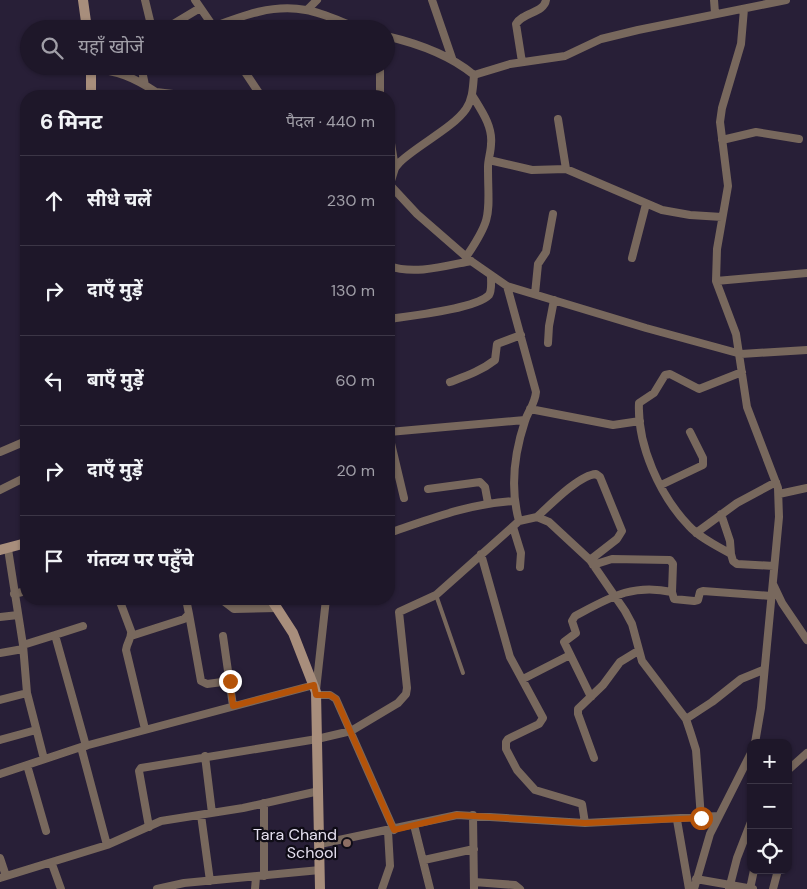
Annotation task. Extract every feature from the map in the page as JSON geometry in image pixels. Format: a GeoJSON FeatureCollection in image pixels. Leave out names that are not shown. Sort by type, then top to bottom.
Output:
{"type":"FeatureCollection","features":[{"type":"Feature","properties":{"kind":"main road"},"geometry":{"type":"LineString","coordinates":[[83,0],[86,20]]}},
{"type":"Feature","properties":{"kind":"main road"},"geometry":{"type":"LineString","coordinates":[[91,75],[91,90]]}},
{"type":"Feature","properties":{"kind":"main road"},"geometry":{"type":"LineString","coordinates":[[4,550],[20,545]]}},
{"type":"Feature","properties":{"kind":"main road"},"geometry":{"type":"LineString","coordinates":[[275,605],[293,633],[315,691],[320,889]]}},
{"type":"Feature","properties":{"kind":"street"},"geometry":{"type":"LineString","coordinates":[[145,0],[148,20]]}},
{"type":"Feature","properties":{"kind":"street"},"geometry":{"type":"LineString","coordinates":[[195,0],[208,20]]}},
{"type":"Feature","properties":{"kind":"street"},"geometry":{"type":"LineString","coordinates":[[307,10],[317,0]]}},
{"type":"Feature","properties":{"kind":"street"},"geometry":{"type":"LineString","coordinates":[[432,0],[454,61]]}},
{"type":"Feature","properties":{"kind":"street"},"geometry":{"type":"LineString","coordinates":[[522,62],[516,24],[521,18],[542,8],[546,0]]}},
{"type":"Feature","properties":{"kind":"street"},"geometry":{"type":"LineString","coordinates":[[714,0],[715,13]]}},
{"type":"Feature","properties":{"kind":"street"},"geometry":{"type":"LineString","coordinates":[[474,75],[522,62],[565,56],[601,39],[715,13],[786,0]]}},
{"type":"Feature","properties":{"kind":"street"},"geometry":{"type":"LineString","coordinates":[[180,20],[200,8]]}},
{"type":"Feature","properties":{"kind":"street"},"geometry":{"type":"LineString","coordinates":[[233,20],[252,12],[271,8],[307,10],[335,20]]}},
{"type":"Feature","properties":{"kind":"street"},"geometry":{"type":"LineString","coordinates":[[744,9],[741,44],[722,108],[720,122],[728,186],[715,270],[716,281],[734,325],[741,354],[747,407],[779,494],[760,715],[756,739]]}},
{"type":"Feature","properties":{"kind":"street"},"geometry":{"type":"LineString","coordinates":[[395,38],[409,42],[454,61],[474,75]]}},
{"type":"Feature","properties":{"kind":"street"},"geometry":{"type":"LineString","coordinates":[[125,75],[151,90]]}},
{"type":"Feature","properties":{"kind":"street"},"geometry":{"type":"LineString","coordinates":[[142,75],[144,85]]}},
{"type":"Feature","properties":{"kind":"street"},"geometry":{"type":"LineString","coordinates":[[247,75],[257,90]]}},
{"type":"Feature","properties":{"kind":"street"},"geometry":{"type":"LineString","coordinates":[[380,75],[380,90]]}},
{"type":"Feature","properties":{"kind":"street"},"geometry":{"type":"LineString","coordinates":[[395,168],[407,155],[457,119],[466,108],[472,95],[474,75]]}},
{"type":"Feature","properties":{"kind":"street"},"geometry":{"type":"LineString","coordinates":[[395,267],[411,269],[430,268],[468,259],[487,222],[490,198],[490,131],[472,95]]}},
{"type":"Feature","properties":{"kind":"street"},"geometry":{"type":"LineString","coordinates":[[558,119],[566,169]]}},
{"type":"Feature","properties":{"kind":"street"},"geometry":{"type":"LineString","coordinates":[[722,140],[756,132],[799,139]]}},
{"type":"Feature","properties":{"kind":"street"},"geometry":{"type":"LineString","coordinates":[[489,160],[532,170],[566,169],[646,204],[676,214],[722,216]]}},
{"type":"Feature","properties":{"kind":"street"},"geometry":{"type":"LineString","coordinates":[[395,191],[417,214],[468,259],[508,286],[646,328],[741,354],[807,350]]}},
{"type":"Feature","properties":{"kind":"street"},"geometry":{"type":"LineString","coordinates":[[632,258],[646,204]]}},
{"type":"Feature","properties":{"kind":"street"},"geometry":{"type":"LineString","coordinates":[[535,294],[538,264],[546,252],[553,214]]}},
{"type":"Feature","properties":{"kind":"street"},"geometry":{"type":"LineString","coordinates":[[716,281],[807,273]]}},
{"type":"Feature","properties":{"kind":"street"},"geometry":{"type":"LineString","coordinates":[[395,318],[442,312],[485,297],[491,290],[491,276]]}},
{"type":"Feature","properties":{"kind":"street"},"geometry":{"type":"LineString","coordinates":[[508,286],[536,392],[535,400],[525,420],[515,458],[516,524],[521,553],[520,566]]}},
{"type":"Feature","properties":{"kind":"street"},"geometry":{"type":"LineString","coordinates":[[548,343],[548,326],[554,300]]}},
{"type":"Feature","properties":{"kind":"street"},"geometry":{"type":"LineString","coordinates":[[450,382],[480,370],[491,363],[496,356],[497,344],[521,335]]}},
{"type":"Feature","properties":{"kind":"street"},"geometry":{"type":"LineString","coordinates":[[731,554],[696,533],[679,515],[650,460],[640,421],[639,403],[654,392],[665,375],[670,374],[699,389],[742,372]]}},
{"type":"Feature","properties":{"kind":"street"},"geometry":{"type":"LineString","coordinates":[[530,409],[613,425],[640,421]]}},
{"type":"Feature","properties":{"kind":"street"},"geometry":{"type":"LineString","coordinates":[[395,433],[525,420]]}},
{"type":"Feature","properties":{"kind":"street"},"geometry":{"type":"LineString","coordinates":[[661,484],[703,465],[703,458],[690,432]]}},
{"type":"Feature","properties":{"kind":"street"},"geometry":{"type":"LineString","coordinates":[[0,452],[20,444]]}},
{"type":"Feature","properties":{"kind":"street"},"geometry":{"type":"LineString","coordinates":[[395,460],[404,498]]}},
{"type":"Feature","properties":{"kind":"street"},"geometry":{"type":"LineString","coordinates":[[149,826],[139,771],[141,768],[317,739],[351,731],[398,703],[406,694],[400,612],[436,595],[516,524],[537,517],[572,487],[587,477],[596,474],[600,477],[622,531],[617,539],[591,563]]}},
{"type":"Feature","properties":{"kind":"street"},"geometry":{"type":"LineString","coordinates":[[0,490],[20,480]]}},
{"type":"Feature","properties":{"kind":"street"},"geometry":{"type":"LineString","coordinates":[[428,489],[480,482],[485,487],[488,503]]}},
{"type":"Feature","properties":{"kind":"street"},"geometry":{"type":"LineString","coordinates":[[696,533],[736,503],[776,482]]}},
{"type":"Feature","properties":{"kind":"street"},"geometry":{"type":"LineString","coordinates":[[779,494],[807,488]]}},
{"type":"Feature","properties":{"kind":"street"},"geometry":{"type":"LineString","coordinates":[[395,532],[462,509],[488,503],[515,501]]}},
{"type":"Feature","properties":{"kind":"street"},"geometry":{"type":"LineString","coordinates":[[721,514],[730,541],[733,561],[737,564],[774,566]]}},
{"type":"Feature","properties":{"kind":"street"},"geometry":{"type":"LineString","coordinates":[[537,517],[549,522],[591,563],[615,594],[632,624],[638,651],[649,672],[686,718],[696,750],[701,818]]}},
{"type":"Feature","properties":{"kind":"street"},"geometry":{"type":"LineString","coordinates":[[4,550],[18,615],[27,693],[44,759]]}},
{"type":"Feature","properties":{"kind":"street"},"geometry":{"type":"LineString","coordinates":[[481,554],[506,644],[542,715],[542,721],[508,739],[506,749],[517,770],[535,790],[582,804],[585,823]]}},
{"type":"Feature","properties":{"kind":"street"},"geometry":{"type":"LineString","coordinates":[[591,563],[612,559],[670,560],[673,564],[672,592],[674,599],[698,600],[700,592],[704,591],[771,596]]}},
{"type":"Feature","properties":{"kind":"street"},"geometry":{"type":"LineString","coordinates":[[772,582],[782,603],[807,640]]}},
{"type":"Feature","properties":{"kind":"street"},"geometry":{"type":"LineString","coordinates":[[591,697],[564,642],[564,640],[576,632],[572,618],[615,594],[643,589],[672,592]]}},
{"type":"Feature","properties":{"kind":"street"},"geometry":{"type":"LineString","coordinates":[[14,594],[20,592]]}},
{"type":"Feature","properties":{"kind":"street"},"geometry":{"type":"LineString","coordinates":[[122,605],[131,636]]}},
{"type":"Feature","properties":{"kind":"street"},"geometry":{"type":"LineString","coordinates":[[187,605],[201,681],[207,684],[230,681]]}},
{"type":"Feature","properties":{"kind":"street"},"geometry":{"type":"LineString","coordinates":[[229,605],[234,609],[261,605]]}},
{"type":"Feature","properties":{"kind":"street"},"geometry":{"type":"LineString","coordinates":[[315,691],[325,605]]}},
{"type":"Feature","properties":{"kind":"street"},"geometry":{"type":"LineString","coordinates":[[145,729],[126,644],[131,636],[184,619],[189,614]]}},
{"type":"Feature","properties":{"kind":"street"},"geometry":{"type":"LineString","coordinates":[[0,617],[18,615]]}},
{"type":"Feature","properties":{"kind":"street"},"geometry":{"type":"LineString","coordinates":[[0,653],[83,626]]}},
{"type":"Feature","properties":{"kind":"street"},"geometry":{"type":"LineString","coordinates":[[55,635],[107,845]]}},
{"type":"Feature","properties":{"kind":"street"},"geometry":{"type":"LineString","coordinates":[[223,636],[233,706]]}},
{"type":"Feature","properties":{"kind":"street"},"geometry":{"type":"LineString","coordinates":[[594,758],[577,712],[620,662],[638,651]]}},
{"type":"Feature","properties":{"kind":"street"},"geometry":{"type":"LineString","coordinates":[[523,679],[570,655]]}},
{"type":"Feature","properties":{"kind":"street"},"geometry":{"type":"LineString","coordinates":[[686,718],[712,702],[741,679],[763,670]]}},
{"type":"Feature","properties":{"kind":"street"},"geometry":{"type":"LineString","coordinates":[[0,774],[145,729],[233,706],[315,691],[330,695],[336,699],[351,731],[391,830],[389,870],[382,889]]}},
{"type":"Feature","properties":{"kind":"street"},"geometry":{"type":"LineString","coordinates":[[0,700],[27,693]]}},
{"type":"Feature","properties":{"kind":"street"},"geometry":{"type":"LineString","coordinates":[[0,740],[36,730]]}},
{"type":"Feature","properties":{"kind":"street"},"geometry":{"type":"LineString","coordinates":[[792,766],[807,753]]}},
{"type":"Feature","properties":{"kind":"street"},"geometry":{"type":"LineString","coordinates":[[205,756],[212,814]]}},
{"type":"Feature","properties":{"kind":"street"},"geometry":{"type":"LineString","coordinates":[[694,889],[710,834],[747,761]]}},
{"type":"Feature","properties":{"kind":"street"},"geometry":{"type":"LineString","coordinates":[[27,766],[46,831]]}},
{"type":"Feature","properties":{"kind":"street"},"geometry":{"type":"LineString","coordinates":[[0,858],[3,877],[52,864],[107,845],[149,826],[171,819],[212,814],[319,791]]}},
{"type":"Feature","properties":{"kind":"street"},"geometry":{"type":"LineString","coordinates":[[256,889],[260,876],[264,803]]}},
{"type":"Feature","properties":{"kind":"street"},"geometry":{"type":"LineString","coordinates":[[201,815],[210,881]]}},
{"type":"Feature","properties":{"kind":"street"},"geometry":{"type":"LineString","coordinates":[[473,815],[474,885],[515,885],[520,889]]}},
{"type":"Feature","properties":{"kind":"street"},"geometry":{"type":"LineString","coordinates":[[320,844],[414,825],[439,818],[473,815],[585,823],[677,820],[719,816]]}},
{"type":"Feature","properties":{"kind":"street"},"geometry":{"type":"LineString","coordinates":[[677,820],[689,889]]}},
{"type":"Feature","properties":{"kind":"street"},"geometry":{"type":"LineString","coordinates":[[414,825],[430,889]]}},
{"type":"Feature","properties":{"kind":"street"},"geometry":{"type":"LineString","coordinates":[[729,887],[749,829]]}},
{"type":"Feature","properties":{"kind":"street"},"geometry":{"type":"LineString","coordinates":[[424,860],[474,849]]}},
{"type":"Feature","properties":{"kind":"street"},"geometry":{"type":"LineString","coordinates":[[52,864],[61,889]]}},
{"type":"Feature","properties":{"kind":"street"},"geometry":{"type":"LineString","coordinates":[[157,889],[210,881],[320,870]]}},
{"type":"Feature","properties":{"kind":"street"},"geometry":{"type":"LineString","coordinates":[[696,879],[729,887],[751,889],[753,874]]}},
{"type":"Feature","properties":{"kind":"street"},"geometry":{"type":"LineString","coordinates":[[773,889],[777,874]]}},
{"type":"Feature","properties":{"kind":"lane"},"geometry":{"type":"LineString","coordinates":[[436,595],[463,673]]}},
{"type":"Feature","properties":{"kind":"place","name":"Tara Chand School"},"geometry":{"type":"Point","coordinates":[347,843]}},
{"type":"Feature","properties":{"kind":"route"},"geometry":{"type":"LineString","coordinates":[[230,681],[233,706],[314,685],[316,695],[333,696],[339,703],[394,830],[457,815],[585,823],[701,818]]}}]}
